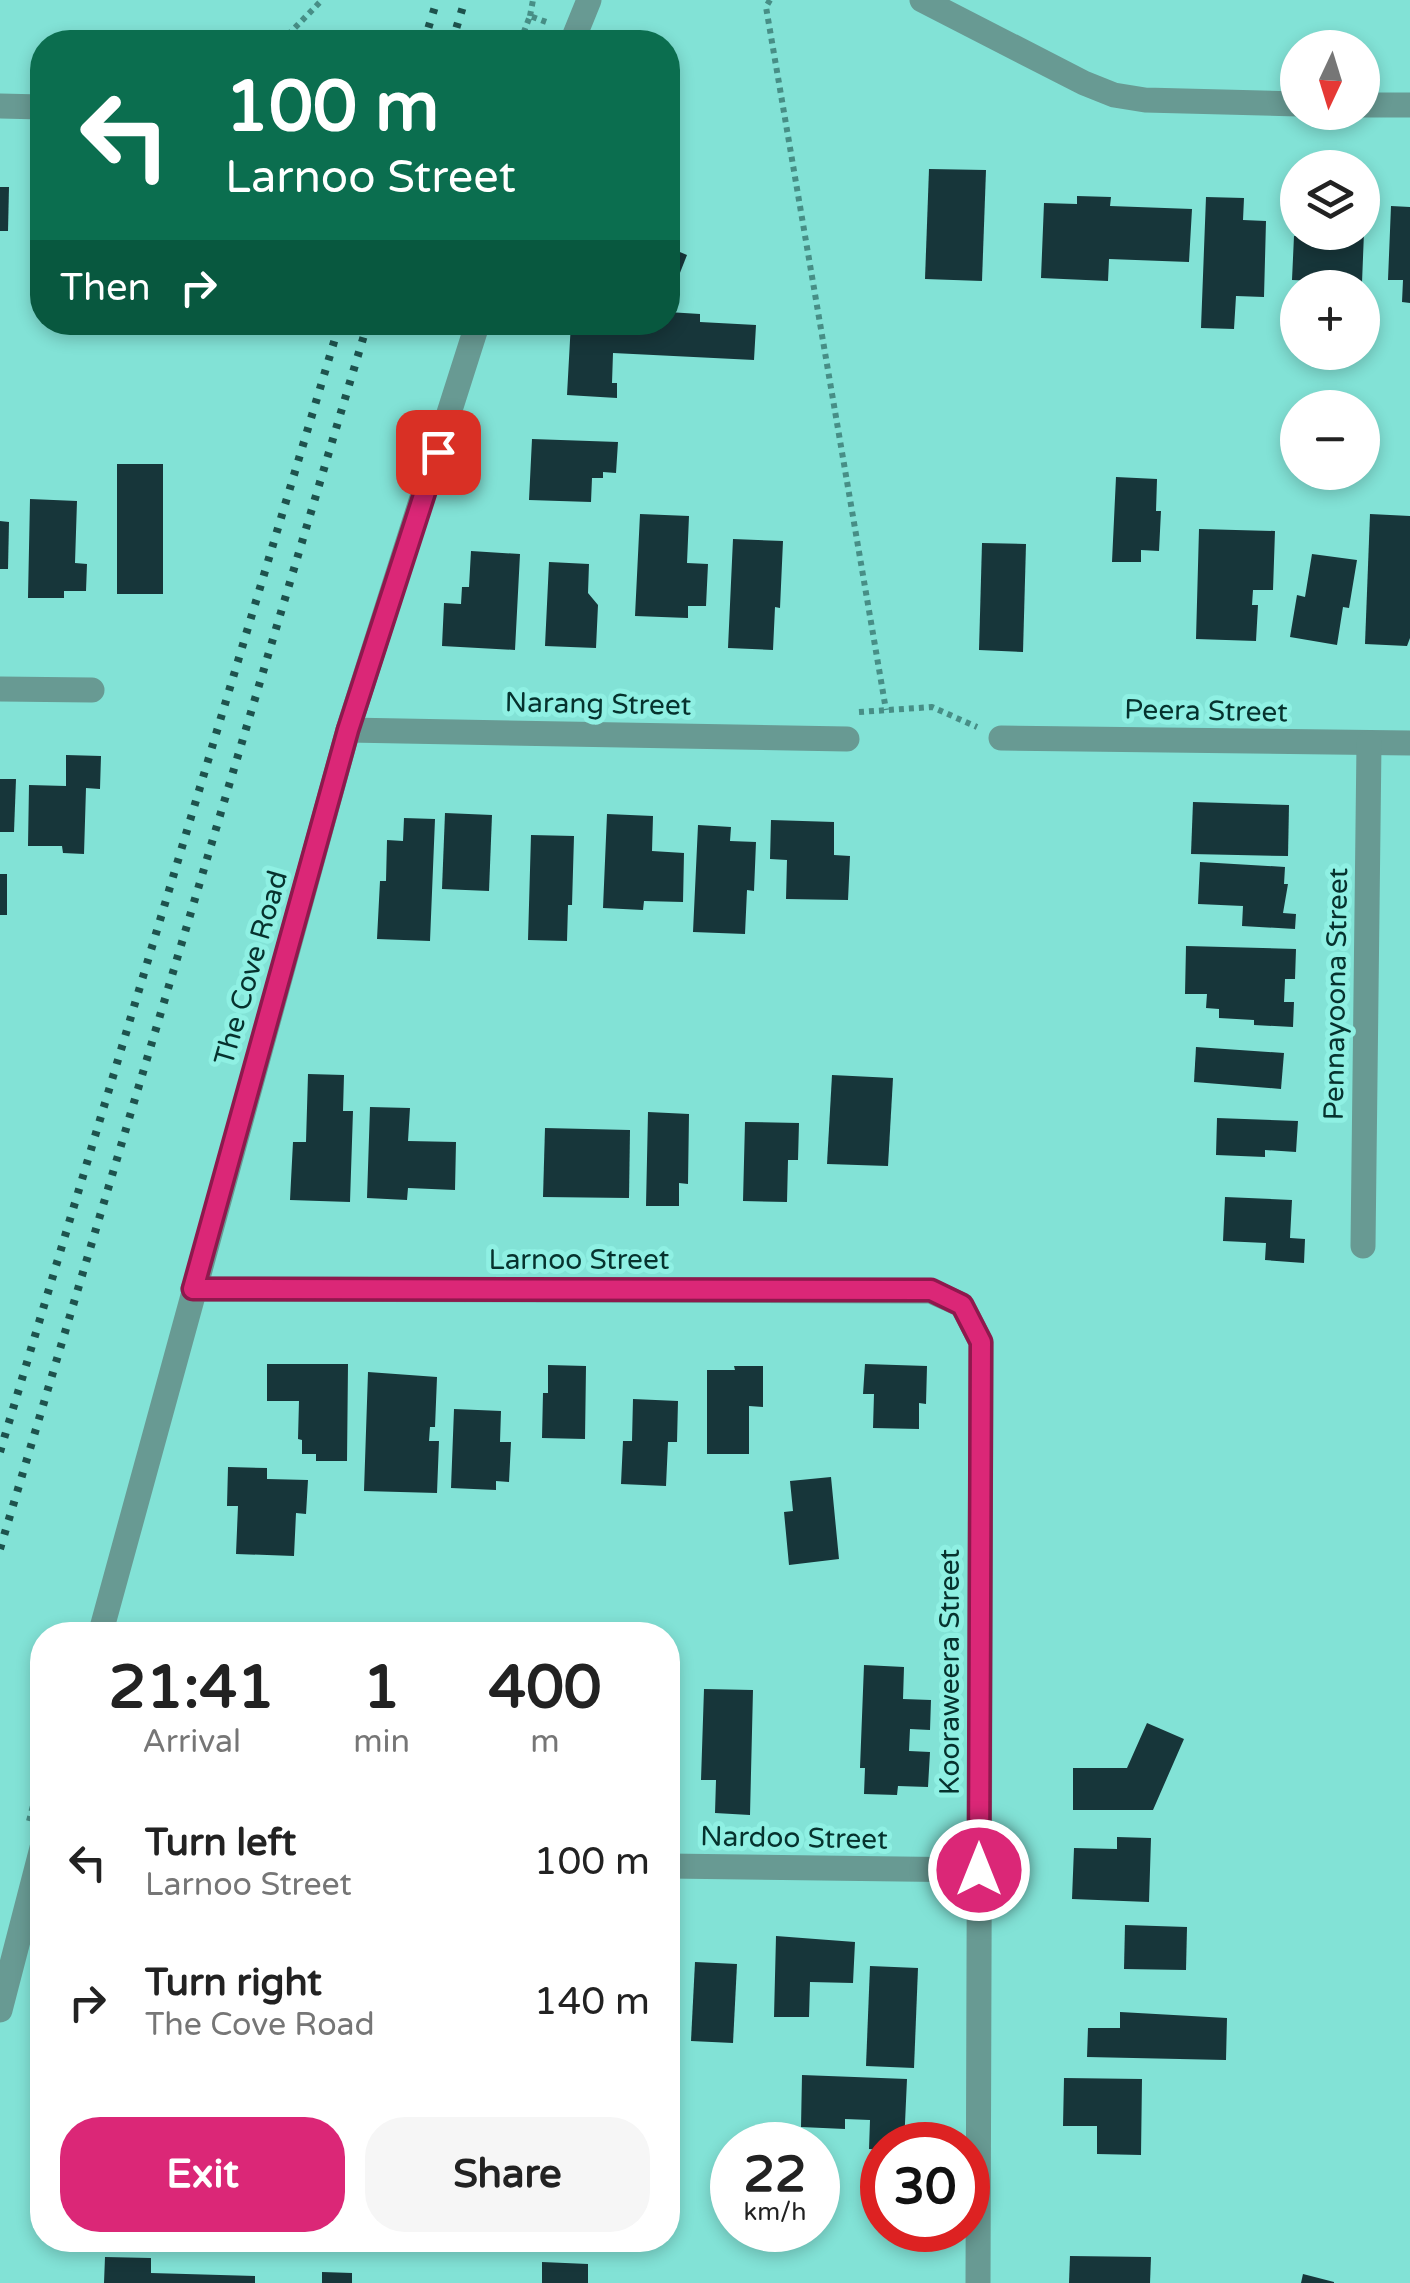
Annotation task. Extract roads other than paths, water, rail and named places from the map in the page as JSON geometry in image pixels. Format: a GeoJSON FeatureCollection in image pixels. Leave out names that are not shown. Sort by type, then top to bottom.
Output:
{"type":"FeatureCollection","features":[{"type":"Feature","properties":{"kind":"street"},"geometry":{"type":"LineString","coordinates":[[577,30],[589,0]]}},
{"type":"Feature","properties":{"kind":"street"},"geometry":{"type":"LineString","coordinates":[[922,0],[1114,95],[1145,100],[1280,104]]}},
{"type":"Feature","properties":{"kind":"street"},"geometry":{"type":"LineString","coordinates":[[1380,105],[1410,105]]}},
{"type":"Feature","properties":{"kind":"street"},"geometry":{"type":"LineString","coordinates":[[0,106],[30,107]]}},
{"type":"Feature","properties":{"kind":"street","name":"The Cove Road"},"geometry":{"type":"LineString","coordinates":[[103,1622],[348,730],[474,335]]}},
{"type":"Feature","properties":{"kind":"street"},"geometry":{"type":"LineString","coordinates":[[0,689],[92,690]]}},
{"type":"Feature","properties":{"kind":"street","name":"Narang Street"},"geometry":{"type":"LineString","coordinates":[[348,730],[841,739]]}},
{"type":"Feature","properties":{"kind":"street","name":"Peera Street"},"geometry":{"type":"LineString","coordinates":[[1001,738],[1410,743]]}},
{"type":"Feature","properties":{"kind":"street","name":"Pennayoona Street"},"geometry":{"type":"LineString","coordinates":[[1363,1246],[1369,743]]}},
{"type":"Feature","properties":{"kind":"street","name":"Larnoo Street"},"geometry":{"type":"LineString","coordinates":[[193,1289],[931,1290],[962,1305]]}},
{"type":"Feature","properties":{"kind":"street","name":"Kooraweera Street"},"geometry":{"type":"LineString","coordinates":[[962,1305],[981,1342],[978,2283]]}},
{"type":"Feature","properties":{"kind":"street","name":"Nardoo Street"},"geometry":{"type":"LineString","coordinates":[[680,1866],[979,1870]]}},
{"type":"Feature","properties":{"kind":"street"},"geometry":{"type":"LineString","coordinates":[[0,2010],[30,1899]]}},
{"type":"Feature","properties":{"kind":"railway"},"geometry":{"type":"LineString","coordinates":[[428,30],[437,0]]}},
{"type":"Feature","properties":{"kind":"railway"},"geometry":{"type":"LineString","coordinates":[[456,30],[465,0]]}},
{"type":"Feature","properties":{"kind":"railway"},"geometry":{"type":"LineString","coordinates":[[0,1452],[336,335]]}},
{"type":"Feature","properties":{"kind":"railway"},"geometry":{"type":"LineString","coordinates":[[0,1549],[364,335]]}}]}
